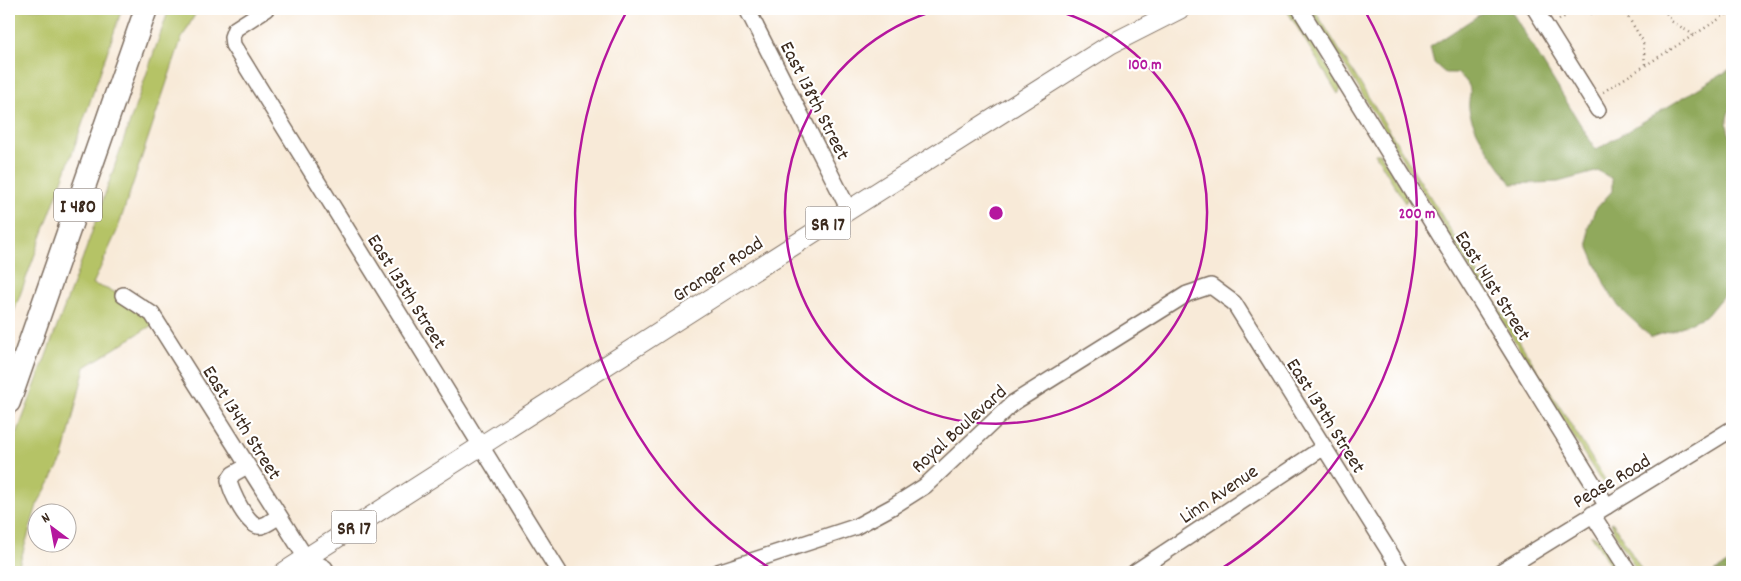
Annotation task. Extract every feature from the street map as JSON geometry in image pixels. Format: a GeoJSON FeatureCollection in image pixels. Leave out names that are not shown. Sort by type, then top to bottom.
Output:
{"type":"FeatureCollection","features":[{"type":"Feature","properties":{"kind":"highway","name":"I 480"},"geometry":{"type":"LineString","coordinates":[[9,402],[146,9]]}},
{"type":"Feature","properties":{"kind":"main road","name":"Granger Road"},"geometry":{"type":"LineString","coordinates":[[284,572],[1111,44],[1180,9]]}},
{"type":"Feature","properties":{"kind":"street","name":"East 135th Street"},"geometry":{"type":"LineString","coordinates":[[266,9],[235,29],[232,37],[237,53],[559,572]]}},
{"type":"Feature","properties":{"kind":"street","name":"East 138th Street"},"geometry":{"type":"LineString","coordinates":[[747,9],[849,210]]}},
{"type":"Feature","properties":{"kind":"street","name":"East 141st Street"},"geometry":{"type":"LineString","coordinates":[[1300,9],[1607,506]]}},
{"type":"Feature","properties":{"kind":"street"},"geometry":{"type":"LineString","coordinates":[[1535,9],[1594,105]]}},
{"type":"Feature","properties":{"kind":"street","name":"East 139th Street"},"geometry":{"type":"LineString","coordinates":[[1211,286],[1234,303],[1402,572]]}},
{"type":"Feature","properties":{"kind":"street","name":"Royal Boulevard"},"geometry":{"type":"LineString","coordinates":[[718,572],[855,527],[892,507],[925,486],[1013,403],[1187,294],[1211,286]]}},
{"type":"Feature","properties":{"kind":"street","name":"East 134th Street"},"geometry":{"type":"LineString","coordinates":[[124,295],[152,314],[306,558],[325,568],[327,572]]}},
{"type":"Feature","properties":{"kind":"street","name":"Pease Road"},"geometry":{"type":"LineString","coordinates":[[1506,568],[1732,429]]}},
{"type":"Feature","properties":{"kind":"street","name":"Linn Avenue"},"geometry":{"type":"LineString","coordinates":[[1135,572],[1324,447]]}},
{"type":"Feature","properties":{"kind":"street"},"geometry":{"type":"LineString","coordinates":[[248,466],[233,474],[229,480],[229,487],[249,521],[255,526],[262,526],[279,516]]}},
{"type":"Feature","properties":{"kind":"street"},"geometry":{"type":"LineString","coordinates":[[1592,514],[1629,572]]}},
{"type":"Feature","properties":{"kind":"path"},"geometry":{"type":"LineString","coordinates":[[1547,28],[1578,9]]}},
{"type":"Feature","properties":{"kind":"path"},"geometry":{"type":"LineString","coordinates":[[1588,9],[1593,15]]}},
{"type":"Feature","properties":{"kind":"path"},"geometry":{"type":"LineString","coordinates":[[1623,9],[1643,41],[1645,65]]}},
{"type":"Feature","properties":{"kind":"path"},"geometry":{"type":"LineString","coordinates":[[1664,9],[1671,21],[1694,35]]}},
{"type":"Feature","properties":{"kind":"path"},"geometry":{"type":"LineString","coordinates":[[1594,105],[1645,65],[1732,11]]}},
{"type":"Feature","properties":{"kind":"green space"},"geometry":{"type":"Polygon","coordinates":[[[9,9],[122,9],[74,148],[9,325],[9,9]]]}},
{"type":"Feature","properties":{"kind":"green space"},"geometry":{"type":"Polygon","coordinates":[[[169,9],[198,9],[181,40],[117,231],[93,284],[123,295],[157,322],[85,367],[63,458],[38,504],[28,504],[28,535],[17,572],[9,572],[9,455],[86,249],[169,9]]]}},
{"type":"Feature","properties":{"kind":"green space"},"geometry":{"type":"Polygon","coordinates":[[[1286,9],[1292,9],[1341,89],[1338,94],[1286,9]]]}},
{"type":"Feature","properties":{"kind":"green space"},"geometry":{"type":"Polygon","coordinates":[[[1310,9],[1314,9],[1607,483],[1607,486],[1597,475],[1310,9]]]}},
{"type":"Feature","properties":{"kind":"green space"},"geometry":{"type":"Polygon","coordinates":[[[1488,9],[1510,9],[1596,150],[1732,68],[1732,107],[1729,111],[1727,124],[1732,140],[1732,289],[1722,297],[1707,315],[1672,331],[1651,337],[1619,307],[1606,287],[1589,248],[1588,228],[1595,210],[1612,191],[1612,179],[1599,171],[1558,182],[1511,184],[1474,126],[1469,110],[1470,89],[1468,84],[1457,73],[1445,73],[1434,63],[1430,47],[1488,9]]]}},
{"type":"Feature","properties":{"kind":"green space"},"geometry":{"type":"Polygon","coordinates":[[[1375,153],[1380,153],[1408,198],[1405,203],[1375,153]]]}},
{"type":"Feature","properties":{"kind":"green space"},"geometry":{"type":"Polygon","coordinates":[[[1560,453],[1565,453],[1587,488],[1589,496],[1586,495],[1560,453]]]}},
{"type":"Feature","properties":{"kind":"green space"},"geometry":{"type":"Polygon","coordinates":[[[1611,522],[1643,572],[1638,572],[1614,532],[1611,522]]]}},
{"type":"Feature","properties":{"kind":"green space"},"geometry":{"type":"Polygon","coordinates":[[[1591,534],[1600,540],[1620,572],[1614,572],[1591,534]]]}},
{"type":"Feature","properties":{"kind":"green space"},"geometry":{"type":"Polygon","coordinates":[[[1732,561],[1732,572],[1714,572],[1732,561]]]}}]}
